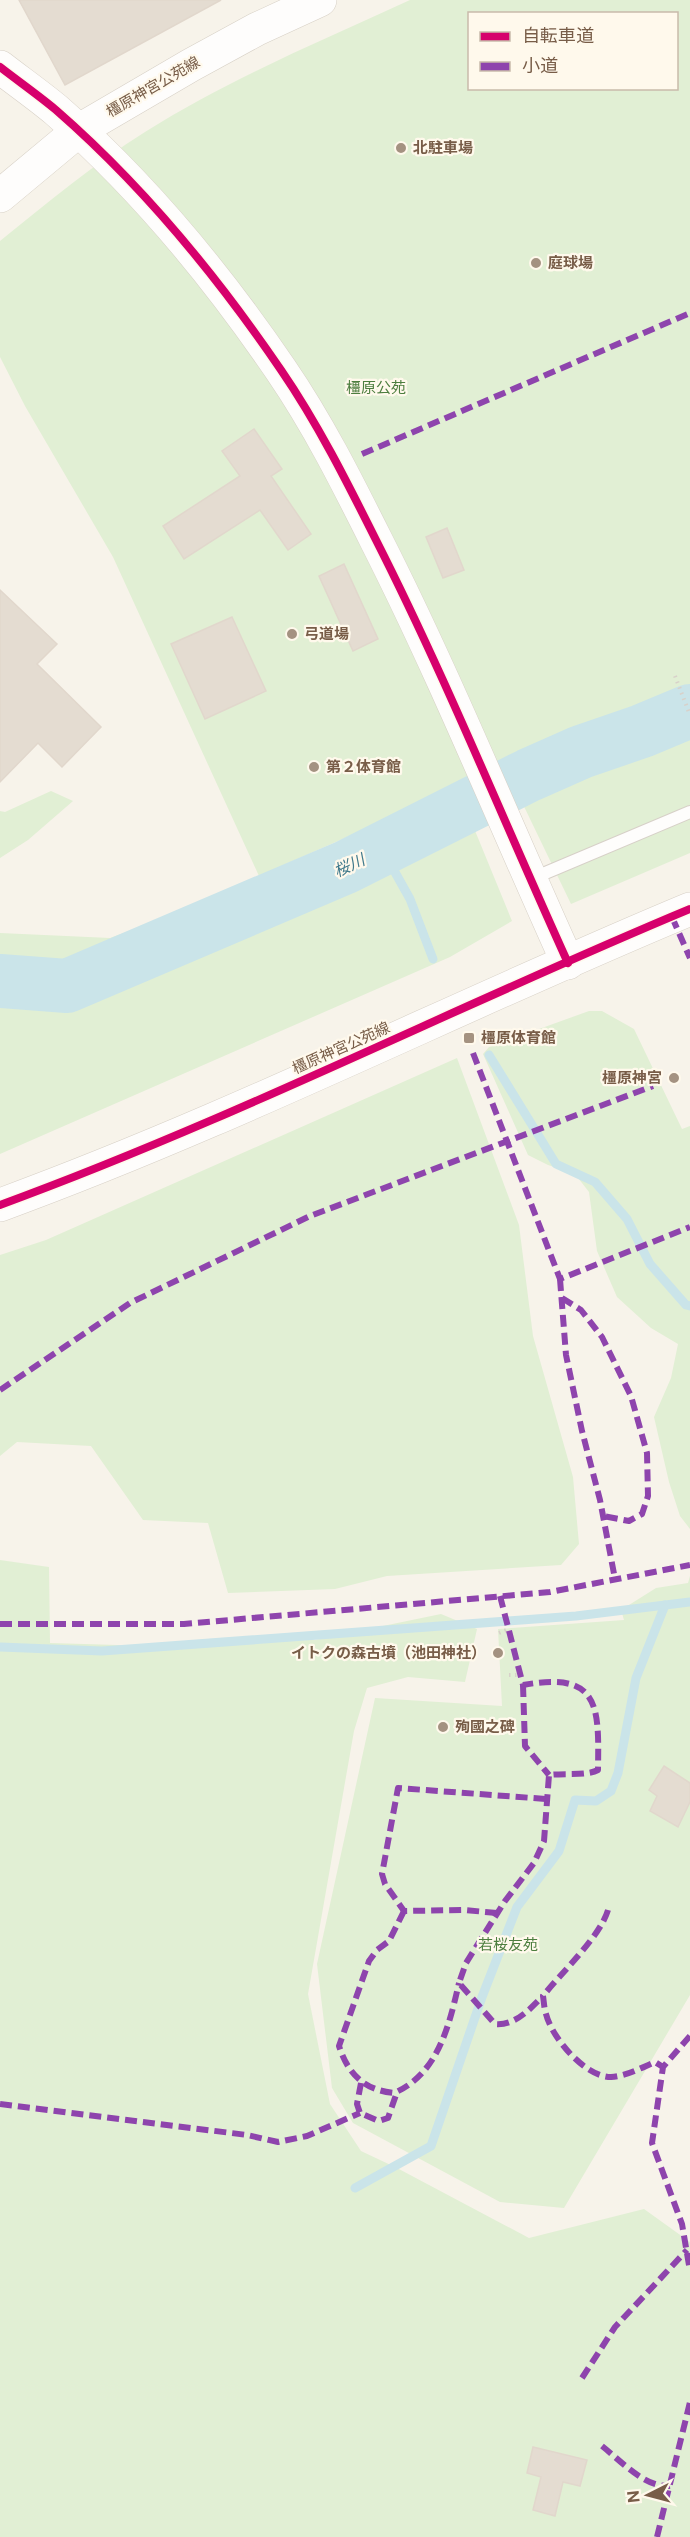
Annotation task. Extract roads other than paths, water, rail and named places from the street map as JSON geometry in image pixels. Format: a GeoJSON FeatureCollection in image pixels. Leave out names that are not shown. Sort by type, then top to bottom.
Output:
{"type":"FeatureCollection","features":[{"type":"Feature","properties":{"kind":"main road","name":"橿原神宮公苑線"},"geometry":{"type":"LineString","coordinates":[[0,196],[78,131],[229,44],[320,0]]}},
{"type":"Feature","properties":{"kind":"main road"},"geometry":{"type":"LineString","coordinates":[[0,67],[54,108],[156,208],[214,279],[282,371],[339,467],[392,571],[448,690],[568,963]]}},
{"type":"Feature","properties":{"kind":"main road","name":"橿原神宮公苑線"},"geometry":{"type":"LineString","coordinates":[[0,1205],[67,1181],[206,1123],[690,909]]}},
{"type":"Feature","properties":{"kind":"lane"},"geometry":{"type":"LineString","coordinates":[[531,879],[690,812]]}},
{"type":"Feature","properties":{"kind":"waterway","name":"桜川"},"geometry":{"type":"LineString","coordinates":[[0,981],[67,986],[346,867],[529,775],[581,752],[642,731],[690,711]]}},
{"type":"Feature","properties":{"kind":"waterway"},"geometry":{"type":"LineString","coordinates":[[382,849],[410,899],[433,959]]}},
{"type":"Feature","properties":{"kind":"waterway"},"geometry":{"type":"LineString","coordinates":[[489,1055],[556,1164],[595,1182],[627,1219],[650,1264],[686,1305],[690,1306]]}},
{"type":"Feature","properties":{"kind":"waterway"},"geometry":{"type":"LineString","coordinates":[[0,1647],[102,1651],[576,1616],[690,1602]]}},
{"type":"Feature","properties":{"kind":"waterway"},"geometry":{"type":"LineString","coordinates":[[355,2188],[431,2146],[482,1997],[517,1907],[559,1851],[575,1800],[596,1801],[611,1791],[618,1773],[636,1678],[665,1605]]}},
{"type":"Feature","properties":{"kind":"place","name":"北駐車場"},"geometry":{"type":"Point","coordinates":[401,148]}},
{"type":"Feature","properties":{"kind":"place","name":"庭球場"},"geometry":{"type":"Point","coordinates":[536,263]}},
{"type":"Feature","properties":{"kind":"place","name":"弓道場"},"geometry":{"type":"Point","coordinates":[292,634]}},
{"type":"Feature","properties":{"kind":"place","name":"第２体育館"},"geometry":{"type":"Point","coordinates":[314,767]}},
{"type":"Feature","properties":{"kind":"place","name":"橿原体育館"},"geometry":{"type":"Point","coordinates":[469,1038]}},
{"type":"Feature","properties":{"kind":"place","name":"橿原神宮"},"geometry":{"type":"Point","coordinates":[674,1078]}},
{"type":"Feature","properties":{"kind":"place","name":"イトクの森古墳（池田神社）"},"geometry":{"type":"Point","coordinates":[498,1653]}},
{"type":"Feature","properties":{"kind":"place","name":"殉國之碑"},"geometry":{"type":"Point","coordinates":[443,1727]}},
{"type":"Feature","properties":{"kind":"park label","name":"橿原公苑"},"geometry":{"type":"Point","coordinates":[376,388]}},
{"type":"Feature","properties":{"kind":"park label","name":"若桜友苑"},"geometry":{"type":"Point","coordinates":[508,1945]}}]}
